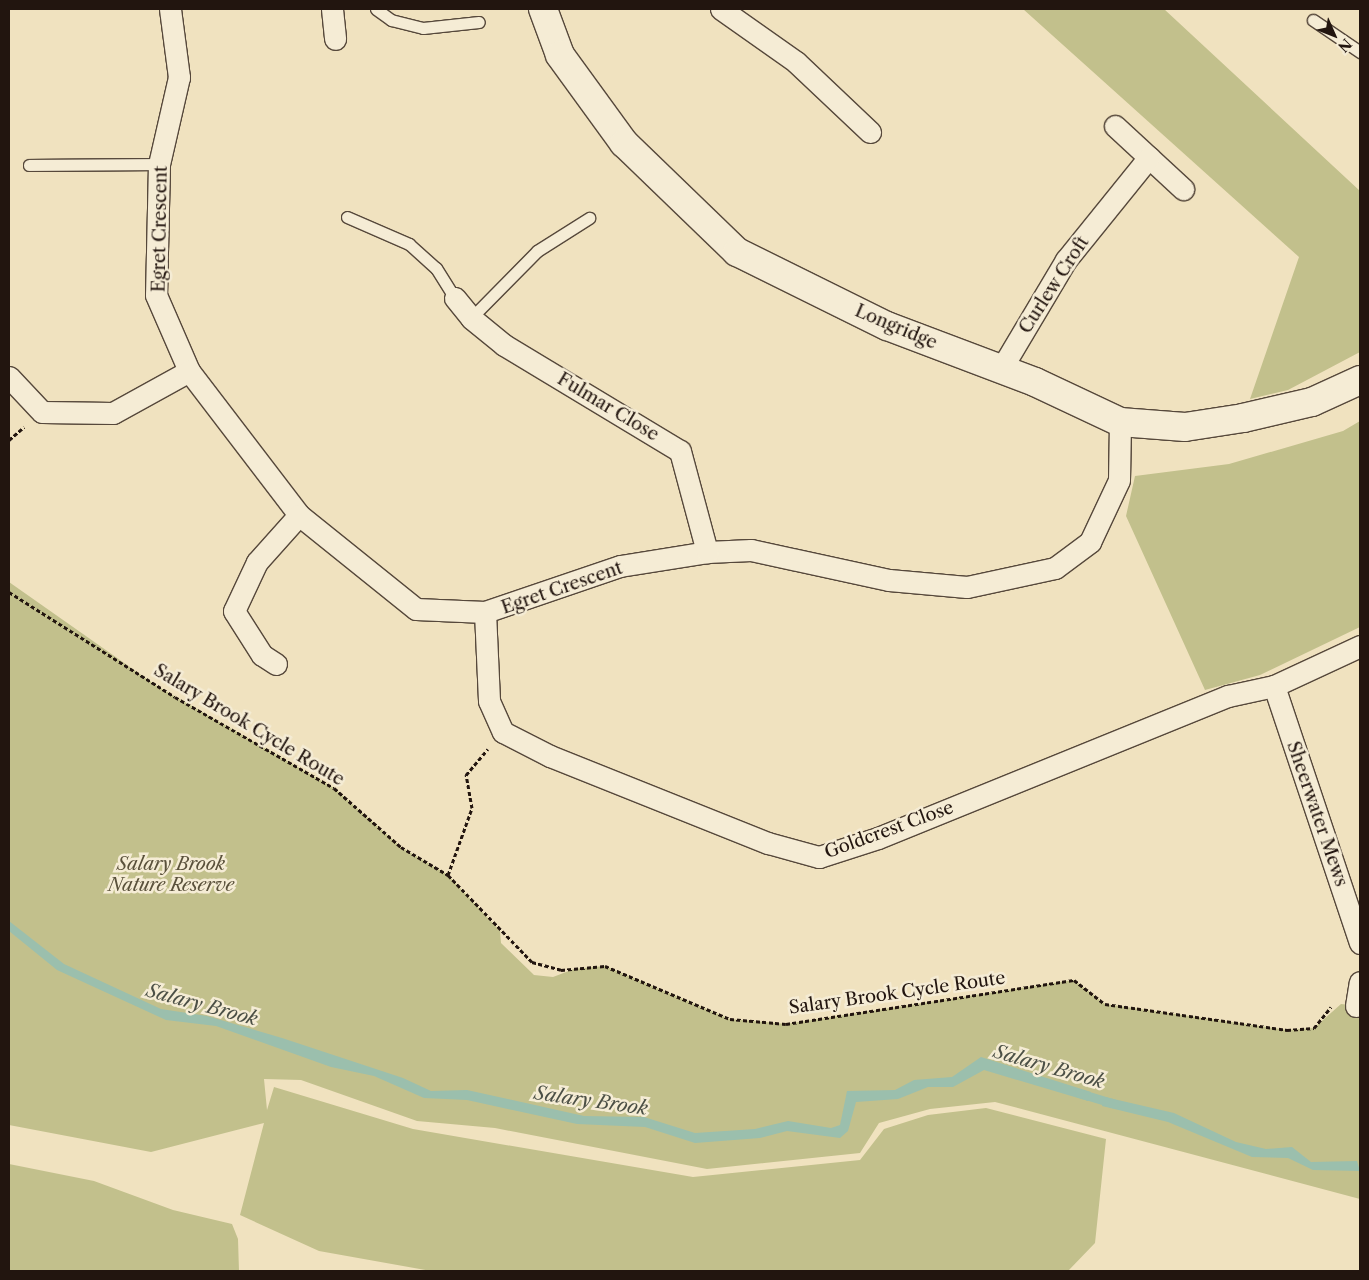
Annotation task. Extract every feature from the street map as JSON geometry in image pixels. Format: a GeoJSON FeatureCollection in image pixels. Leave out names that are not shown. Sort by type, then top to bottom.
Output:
{"type":"FeatureCollection","features":[{"type":"Feature","properties":{"kind":"street","name":"Egret Crescent"},"geometry":{"type":"LineString","coordinates":[[170,9],[180,77],[159,164],[156,296],[189,371],[299,515],[416,609],[485,612],[620,566],[706,552],[751,550],[889,580],[966,587],[1055,568],[1090,542],[1119,480],[1120,422]]}},
{"type":"Feature","properties":{"kind":"street"},"geometry":{"type":"LineString","coordinates":[[332,9],[335,39]]}},
{"type":"Feature","properties":{"kind":"street","name":"Longridge"},"geometry":{"type":"LineString","coordinates":[[543,9],[560,55],[624,142],[737,252],[887,326],[1001,369],[1120,422],[1185,427],[1243,418],[1312,402],[1360,380]]}},
{"type":"Feature","properties":{"kind":"street"},"geometry":{"type":"LineString","coordinates":[[721,9],[796,62],[870,132]]}},
{"type":"Feature","properties":{"kind":"street"},"geometry":{"type":"LineString","coordinates":[[1115,126],[1183,189]]}},
{"type":"Feature","properties":{"kind":"street","name":"Curlew Croft"},"geometry":{"type":"LineString","coordinates":[[1001,369],[1066,260],[1149,157]]}},
{"type":"Feature","properties":{"kind":"street","name":"Fulmar Close"},"geometry":{"type":"LineString","coordinates":[[455,298],[471,318],[504,344],[680,451],[706,552]]}},
{"type":"Feature","properties":{"kind":"street"},"geometry":{"type":"LineString","coordinates":[[9,378],[42,412],[113,413],[189,371]]}},
{"type":"Feature","properties":{"kind":"street"},"geometry":{"type":"LineString","coordinates":[[276,664],[262,655],[234,611],[257,562],[299,515]]}},
{"type":"Feature","properties":{"kind":"street"},"geometry":{"type":"LineString","coordinates":[[485,612],[489,700],[503,732]]}},
{"type":"Feature","properties":{"kind":"street","name":"Goldcrest Close"},"geometry":{"type":"LineString","coordinates":[[503,732],[550,756],[768,843],[819,857],[878,838],[1228,696],[1274,686],[1360,646]]}},
{"type":"Feature","properties":{"kind":"street","name":"Sheerwater Mews"},"geometry":{"type":"LineString","coordinates":[[1274,686],[1360,943]]}},
{"type":"Feature","properties":{"kind":"street"},"geometry":{"type":"LineString","coordinates":[[1356,1006],[1360,982]]}},
{"type":"Feature","properties":{"kind":"lane"},"geometry":{"type":"LineString","coordinates":[[376,9],[392,20],[422,28],[479,22]]}},
{"type":"Feature","properties":{"kind":"lane"},"geometry":{"type":"LineString","coordinates":[[1313,20],[1360,52]]}},
{"type":"Feature","properties":{"kind":"lane"},"geometry":{"type":"LineString","coordinates":[[29,165],[159,164]]}},
{"type":"Feature","properties":{"kind":"lane"},"geometry":{"type":"LineString","coordinates":[[347,217],[409,244],[436,268],[455,298]]}},
{"type":"Feature","properties":{"kind":"lane"},"geometry":{"type":"LineString","coordinates":[[471,318],[537,251],[589,218]]}},
{"type":"Feature","properties":{"kind":"path","name":"Salary Brook Cycle Route"},"geometry":{"type":"LineString","coordinates":[[9,592],[174,697],[334,788],[401,847],[448,875],[532,962],[561,970],[605,966],[730,1019],[786,1024],[1074,980],[1105,1004],[1287,1030],[1314,1028],[1334,1004],[1356,1006]]}},
{"type":"Feature","properties":{"kind":"path"},"geometry":{"type":"LineString","coordinates":[[448,875],[472,808],[466,775],[503,732]]}},
{"type":"Feature","properties":{"kind":"green space"},"geometry":{"type":"Polygon","coordinates":[[[1023,9],[1164,9],[1360,191],[1360,352],[1288,390],[1250,399],[1299,257],[1023,9]]]}},
{"type":"Feature","properties":{"kind":"green space"},"geometry":{"type":"Polygon","coordinates":[[[1360,421],[1360,627],[1260,675],[1205,690],[1126,516],[1135,476],[1229,464],[1343,431],[1360,421]]]}},
{"type":"Feature","properties":{"kind":"green space","name":"Salary Brook Nature Reserve"},"geometry":{"type":"Polygon","coordinates":[[[9,582],[157,686],[334,788],[401,847],[448,875],[500,931],[501,943],[534,975],[553,977],[574,969],[605,966],[730,1019],[786,1024],[1074,980],[1105,1004],[1287,1030],[1314,1028],[1341,1004],[1360,1006],[1360,1199],[995,1102],[930,1109],[879,1123],[860,1153],[707,1169],[495,1128],[417,1121],[301,1080],[264,1079],[267,1110],[274,1087],[413,1129],[693,1177],[860,1160],[884,1129],[928,1115],[986,1108],[1106,1139],[1095,1243],[1068,1271],[431,1271],[319,1251],[240,1215],[264,1123],[151,1152],[9,1125],[9,582]]]}},
{"type":"Feature","properties":{"kind":"green space"},"geometry":{"type":"Polygon","coordinates":[[[9,1164],[94,1181],[173,1210],[232,1224],[238,1239],[239,1271],[9,1271],[9,1164]]]}},
{"type":"Feature","properties":{"kind":"shaded area"},"geometry":{"type":"Polygon","coordinates":[[[9,921],[64,964],[161,1009],[207,1016],[282,1038],[403,1078],[431,1091],[467,1090],[584,1116],[644,1117],[695,1133],[755,1129],[788,1121],[831,1128],[840,1125],[847,1091],[895,1090],[914,1080],[952,1077],[981,1057],[1091,1092],[1088,1101],[984,1070],[953,1087],[928,1087],[898,1099],[856,1102],[848,1131],[840,1138],[787,1131],[760,1138],[695,1143],[645,1127],[577,1124],[467,1100],[424,1098],[374,1076],[331,1067],[216,1026],[166,1020],[57,970],[9,931],[9,921]]]}},
{"type":"Feature","properties":{"kind":"shaded area"},"geometry":{"type":"Polygon","coordinates":[[[1105,1097],[1174,1113],[1236,1142],[1266,1149],[1292,1147],[1311,1162],[1357,1161],[1360,1171],[1313,1170],[1288,1158],[1252,1157],[1168,1122],[1102,1106],[1105,1097]]]}},
{"type":"Feature","properties":{"kind":"waterway","name":"Salary Brook"},"geometry":{"type":"LineString","coordinates":[[1079,1093],[1114,1104]]}}]}
